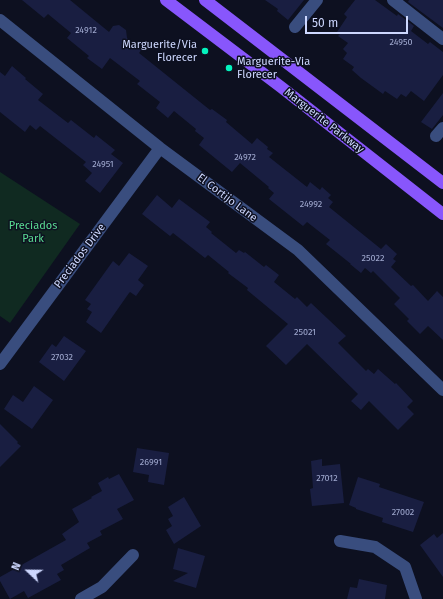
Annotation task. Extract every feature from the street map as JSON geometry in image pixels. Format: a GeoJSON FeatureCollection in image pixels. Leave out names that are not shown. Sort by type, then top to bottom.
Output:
{"type":"FeatureCollection","features":[{"type":"Feature","properties":{"kind":"main road"},"geometry":{"type":"LineString","coordinates":[[205,0],[443,183]]}},
{"type":"Feature","properties":{"kind":"main road","name":"Marguerite Parkway"},"geometry":{"type":"LineString","coordinates":[[173,2],[443,214]]}},
{"type":"Feature","properties":{"kind":"street"},"geometry":{"type":"LineString","coordinates":[[295,27],[318,0]]}},
{"type":"Feature","properties":{"kind":"street"},"geometry":{"type":"LineString","coordinates":[[393,0],[443,39]]}},
{"type":"Feature","properties":{"kind":"street","name":"El Cortijo Lane"},"geometry":{"type":"LineString","coordinates":[[0,20],[160,148],[298,250],[443,390]]}},
{"type":"Feature","properties":{"kind":"street","name":"Preciados Drive"},"geometry":{"type":"LineString","coordinates":[[0,364],[160,148]]}},
{"type":"Feature","properties":{"kind":"street"},"geometry":{"type":"LineString","coordinates":[[340,541],[375,547],[405,567],[416,599]]}},
{"type":"Feature","properties":{"kind":"street"},"geometry":{"type":"LineString","coordinates":[[82,599],[102,587],[133,555]]}},
{"type":"Feature","properties":{"kind":"green space","name":"Preciados Park"},"geometry":{"type":"Polygon","coordinates":[[[0,172],[80,224],[10,323],[0,316],[0,172]]]}},
{"type":"Feature","properties":{"kind":"building"},"geometry":{"type":"Polygon","coordinates":[[[22,0],[70,0],[109,32],[113,26],[119,25],[126,30],[127,38],[142,49],[139,53],[210,110],[212,109],[227,120],[226,122],[252,144],[257,138],[273,153],[269,157],[307,187],[310,182],[320,190],[322,187],[331,195],[328,198],[333,202],[329,207],[381,249],[386,244],[397,254],[393,259],[396,261],[391,267],[411,286],[413,285],[428,301],[437,291],[443,297],[443,340],[428,326],[420,334],[407,321],[409,319],[394,304],[400,298],[373,271],[371,273],[365,268],[361,273],[326,244],[330,240],[307,222],[303,226],[269,199],[274,193],[240,163],[232,172],[199,145],[204,138],[195,131],[196,129],[174,111],[168,118],[156,108],[160,102],[137,84],[140,81],[110,58],[102,69],[87,58],[89,56],[67,38],[71,33],[48,14],[44,18],[22,0]]]}},
{"type":"Feature","properties":{"kind":"building"},"geometry":{"type":"Polygon","coordinates":[[[265,0],[304,0],[288,20],[277,11],[278,9],[265,0]]]}},
{"type":"Feature","properties":{"kind":"building"},"geometry":{"type":"Polygon","coordinates":[[[355,0],[375,0],[414,26],[411,31],[428,44],[430,42],[443,52],[443,75],[424,101],[411,91],[406,97],[401,94],[397,99],[385,91],[383,94],[361,78],[352,70],[354,67],[343,59],[347,53],[343,49],[348,43],[338,36],[340,34],[337,32],[347,17],[344,14],[355,0]]]}},
{"type":"Feature","properties":{"kind":"building"},"geometry":{"type":"Polygon","coordinates":[[[409,0],[443,0],[443,28],[408,2],[409,0]]]}},
{"type":"Feature","properties":{"kind":"building"},"geometry":{"type":"Polygon","coordinates":[[[12,66],[43,94],[38,100],[68,123],[71,120],[94,138],[96,135],[115,150],[111,154],[123,163],[100,193],[85,181],[92,173],[83,165],[86,162],[40,126],[36,130],[30,125],[25,132],[0,112],[0,72],[5,76],[12,66]]]}},
{"type":"Feature","properties":{"kind":"building"},"geometry":{"type":"Polygon","coordinates":[[[443,93],[443,115],[432,129],[421,122],[443,93]]]}},
{"type":"Feature","properties":{"kind":"building"},"geometry":{"type":"Polygon","coordinates":[[[157,195],[172,208],[179,199],[210,222],[206,227],[212,232],[211,233],[236,253],[239,250],[244,253],[245,252],[264,267],[266,265],[279,275],[274,282],[295,299],[297,297],[307,307],[311,303],[346,336],[338,343],[366,371],[368,369],[374,374],[378,369],[395,384],[396,383],[413,401],[407,407],[414,414],[398,430],[369,401],[361,410],[351,401],[358,394],[307,344],[286,365],[266,346],[288,324],[208,255],[205,258],[173,233],[170,236],[142,214],[157,195]]]}},
{"type":"Feature","properties":{"kind":"building"},"geometry":{"type":"Polygon","coordinates":[[[129,253],[148,266],[138,280],[144,285],[136,296],[130,292],[129,293],[101,333],[86,322],[92,312],[87,309],[91,304],[85,300],[113,261],[119,266],[129,253]]]}},
{"type":"Feature","properties":{"kind":"building"},"geometry":{"type":"Polygon","coordinates":[[[64,336],[86,351],[64,381],[39,362],[52,344],[56,347],[64,336]]]}},
{"type":"Feature","properties":{"kind":"building"},"geometry":{"type":"Polygon","coordinates":[[[34,386],[53,400],[32,429],[4,409],[13,395],[23,402],[34,386]]]}},
{"type":"Feature","properties":{"kind":"building"},"geometry":{"type":"Polygon","coordinates":[[[0,424],[21,446],[0,467],[0,424]]]}},
{"type":"Feature","properties":{"kind":"building"},"geometry":{"type":"Polygon","coordinates":[[[137,448],[169,453],[164,485],[148,482],[149,475],[133,472],[137,448]]]}},
{"type":"Feature","properties":{"kind":"building"},"geometry":{"type":"Polygon","coordinates":[[[322,459],[322,466],[340,464],[344,503],[312,506],[310,489],[313,488],[311,461],[322,459]]]}},
{"type":"Feature","properties":{"kind":"building"},"geometry":{"type":"Polygon","coordinates":[[[119,474],[134,500],[117,509],[123,519],[100,531],[102,535],[87,543],[90,548],[61,565],[64,570],[57,574],[61,580],[28,598],[24,591],[10,599],[0,581],[0,577],[66,540],[62,534],[79,522],[72,509],[102,491],[98,483],[108,477],[109,479],[119,474]]]}},
{"type":"Feature","properties":{"kind":"building"},"geometry":{"type":"Polygon","coordinates":[[[358,477],[380,484],[379,487],[424,502],[413,532],[382,522],[383,518],[356,509],[349,505],[358,477]]]}},
{"type":"Feature","properties":{"kind":"building"},"geometry":{"type":"Polygon","coordinates":[[[184,497],[201,526],[174,544],[166,530],[172,526],[168,519],[173,516],[168,507],[184,497]]]}},
{"type":"Feature","properties":{"kind":"building"},"geometry":{"type":"Polygon","coordinates":[[[443,533],[443,577],[420,545],[434,534],[437,538],[443,533]]]}},
{"type":"Feature","properties":{"kind":"building"},"geometry":{"type":"Polygon","coordinates":[[[178,548],[205,556],[196,588],[173,581],[188,573],[173,569],[178,548]]]}},
{"type":"Feature","properties":{"kind":"building"},"geometry":{"type":"Polygon","coordinates":[[[359,579],[387,585],[385,599],[347,599],[350,587],[357,588],[359,579]]]}},
{"type":"Feature","properties":{"kind":"place","name":"Marguerite/Via Florecer"},"geometry":{"type":"Point","coordinates":[205,51]}},
{"type":"Feature","properties":{"kind":"place","name":"Marguerite-Via Florecer"},"geometry":{"type":"Point","coordinates":[229,68]}}]}
